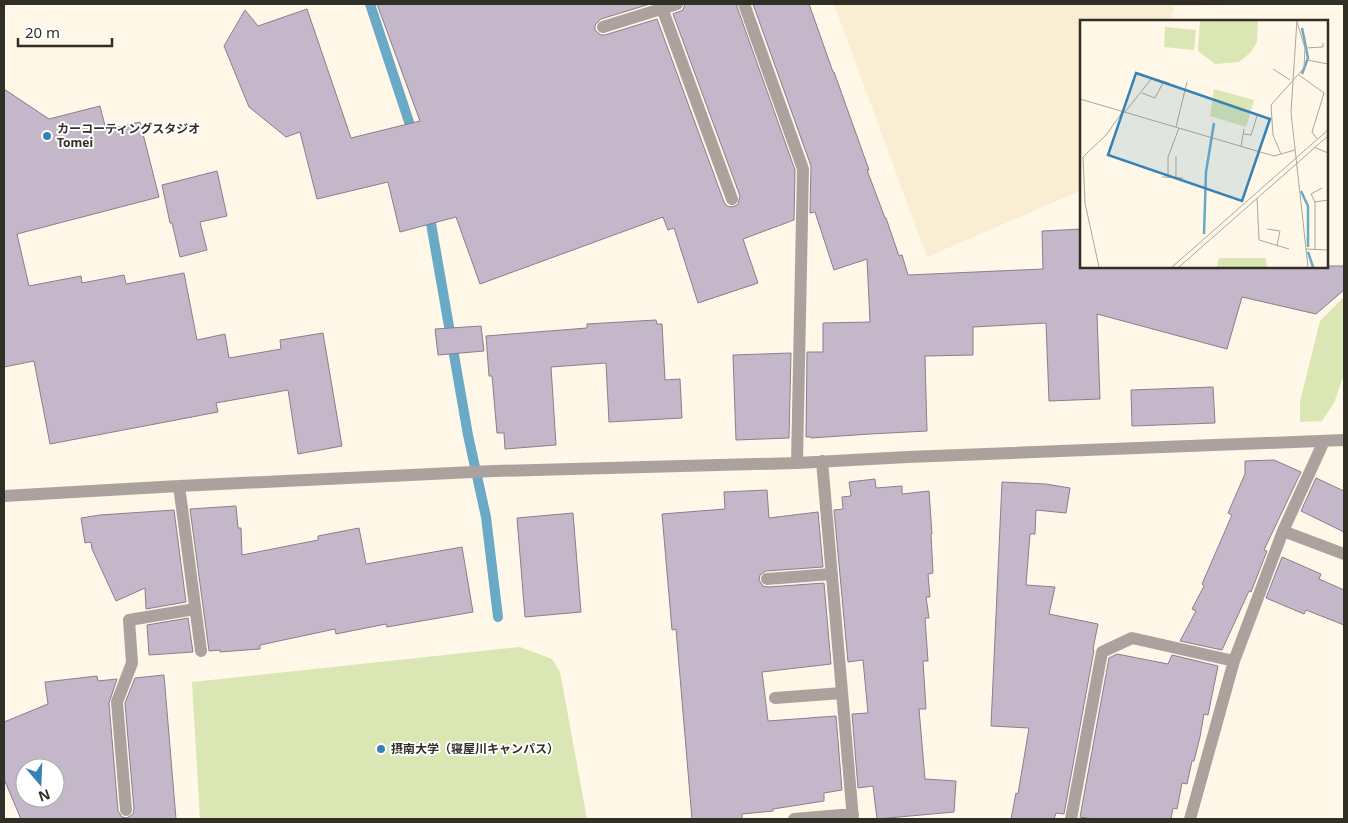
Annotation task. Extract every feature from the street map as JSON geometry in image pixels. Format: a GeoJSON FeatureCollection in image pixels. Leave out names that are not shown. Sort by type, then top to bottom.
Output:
{"type":"FeatureCollection","features":[{"type":"Feature","properties":{"kind":"street"},"geometry":{"type":"LineString","coordinates":[[604,28],[677,4]]}},
{"type":"Feature","properties":{"kind":"street"},"geometry":{"type":"LineString","coordinates":[[744,4],[803,169],[797,463]]}},
{"type":"Feature","properties":{"kind":"street"},"geometry":{"type":"LineString","coordinates":[[662,8],[732,199]]}},
{"type":"Feature","properties":{"kind":"street"},"geometry":{"type":"LineString","coordinates":[[4,496],[494,471],[797,463],[1344,440]]}},
{"type":"Feature","properties":{"kind":"street"},"geometry":{"type":"LineString","coordinates":[[1190,819],[1234,661],[1283,531],[1324,441]]}},
{"type":"Feature","properties":{"kind":"street"},"geometry":{"type":"LineString","coordinates":[[794,819],[853,816],[822,461]]}},
{"type":"Feature","properties":{"kind":"street"},"geometry":{"type":"LineString","coordinates":[[178,486],[201,651]]}},
{"type":"Feature","properties":{"kind":"street"},"geometry":{"type":"LineString","coordinates":[[1283,531],[1344,554]]}},
{"type":"Feature","properties":{"kind":"street"},"geometry":{"type":"LineString","coordinates":[[767,579],[832,574]]}},
{"type":"Feature","properties":{"kind":"street"},"geometry":{"type":"LineString","coordinates":[[126,810],[117,702],[132,663],[129,620],[195,610]]}},
{"type":"Feature","properties":{"kind":"street"},"geometry":{"type":"LineString","coordinates":[[1072,819],[1102,652],[1132,638],[1234,661]]}},
{"type":"Feature","properties":{"kind":"street"},"geometry":{"type":"LineString","coordinates":[[775,698],[842,693]]}},
{"type":"Feature","properties":{"kind":"shaded area"},"geometry":{"type":"Polygon","coordinates":[[[834,4],[1301,4],[1174,6],[1170,20],[1080,20],[1080,191],[927,257],[834,4]]]}},
{"type":"Feature","properties":{"kind":"green space"},"geometry":{"type":"Polygon","coordinates":[[[1344,297],[1344,374],[1334,403],[1322,421],[1300,422],[1300,402],[1320,321],[1344,297]]]}},
{"type":"Feature","properties":{"kind":"green space","name":"摂南大学（寝屋川キャンパス）"},"geometry":{"type":"Polygon","coordinates":[[[520,647],[552,659],[560,672],[587,819],[200,819],[192,682],[520,647]]]}},
{"type":"Feature","properties":{"kind":"building"},"geometry":{"type":"Polygon","coordinates":[[[377,4],[650,4],[601,19],[595,25],[595,30],[601,35],[605,35],[657,19],[724,202],[727,206],[731,207],[738,204],[740,196],[673,14],[683,10],[685,4],[736,4],[795,170],[794,220],[743,239],[758,283],[698,303],[674,228],[668,230],[663,217],[480,284],[456,217],[400,232],[388,182],[317,199],[300,132],[286,137],[249,107],[224,46],[245,10],[258,26],[307,9],[351,138],[420,121],[377,4]]]}},
{"type":"Feature","properties":{"kind":"building"},"geometry":{"type":"Polygon","coordinates":[[[753,4],[809,4],[869,170],[867,170],[899,256],[902,255],[908,275],[1043,269],[1042,231],[1080,229],[1080,268],[1328,268],[1328,266],[1344,266],[1344,290],[1316,314],[1242,297],[1227,349],[1097,314],[1100,399],[1049,401],[1046,323],[973,327],[973,355],[925,356],[927,431],[806,437],[807,352],[823,352],[823,323],[870,322],[867,259],[834,270],[815,212],[810,213],[811,166],[753,4]]]}},
{"type":"Feature","properties":{"kind":"building"},"geometry":{"type":"Polygon","coordinates":[[[4,89],[49,119],[100,106],[106,130],[140,122],[159,197],[17,234],[29,286],[81,276],[82,283],[124,275],[126,284],[184,273],[197,340],[225,334],[229,358],[281,349],[280,340],[323,333],[342,446],[298,454],[288,390],[216,403],[218,412],[50,444],[34,361],[4,367],[4,89]]]}},
{"type":"Feature","properties":{"kind":"building"},"geometry":{"type":"Polygon","coordinates":[[[217,171],[227,216],[200,222],[207,250],[180,257],[162,185],[217,171]]]}},
{"type":"Feature","properties":{"kind":"building"},"geometry":{"type":"Polygon","coordinates":[[[656,320],[657,324],[662,324],[665,380],[680,379],[682,418],[609,422],[606,363],[551,367],[556,445],[505,449],[504,433],[497,433],[492,376],[489,376],[486,336],[587,328],[587,324],[656,320]]]}},
{"type":"Feature","properties":{"kind":"building"},"geometry":{"type":"Polygon","coordinates":[[[481,326],[484,351],[438,355],[435,329],[481,326]]]}},
{"type":"Feature","properties":{"kind":"building"},"geometry":{"type":"Polygon","coordinates":[[[791,353],[789,438],[736,440],[733,355],[791,353]]]}},
{"type":"Feature","properties":{"kind":"building"},"geometry":{"type":"Polygon","coordinates":[[[1213,387],[1215,423],[1132,426],[1131,390],[1213,387]]]}},
{"type":"Feature","properties":{"kind":"building"},"geometry":{"type":"Polygon","coordinates":[[[1274,460],[1301,472],[1264,550],[1267,551],[1251,592],[1249,591],[1222,650],[1180,641],[1196,611],[1192,609],[1204,586],[1202,584],[1232,515],[1228,513],[1245,474],[1245,461],[1274,460]]]}},
{"type":"Feature","properties":{"kind":"building"},"geometry":{"type":"Polygon","coordinates":[[[1316,478],[1344,491],[1344,532],[1301,511],[1316,478]]]}},
{"type":"Feature","properties":{"kind":"building"},"geometry":{"type":"Polygon","coordinates":[[[875,479],[876,488],[902,486],[902,494],[929,491],[933,573],[928,574],[930,597],[926,597],[929,618],[925,618],[928,661],[923,661],[926,709],[919,709],[925,779],[956,781],[954,812],[877,819],[873,786],[858,788],[852,714],[868,713],[863,660],[848,662],[834,510],[843,509],[842,497],[851,496],[849,482],[875,479]]]}},
{"type":"Feature","properties":{"kind":"building"},"geometry":{"type":"Polygon","coordinates":[[[1002,482],[1046,484],[1070,488],[1066,513],[1036,510],[1035,534],[1030,534],[1026,585],[1055,587],[1049,614],[1098,624],[1064,814],[1056,813],[1054,819],[1011,819],[1016,793],[1018,794],[1029,728],[991,726],[1002,482]]]}},
{"type":"Feature","properties":{"kind":"building"},"geometry":{"type":"Polygon","coordinates":[[[767,490],[769,518],[818,512],[823,567],[766,571],[760,575],[759,580],[763,586],[768,587],[824,583],[831,664],[762,672],[768,721],[836,716],[842,790],[824,793],[824,801],[773,809],[773,811],[742,814],[742,819],[692,819],[676,629],[672,630],[662,514],[725,509],[724,492],[767,490]]]}},
{"type":"Feature","properties":{"kind":"building"},"geometry":{"type":"Polygon","coordinates":[[[236,506],[238,528],[241,528],[242,555],[318,540],[318,536],[359,528],[366,564],[462,547],[473,612],[387,627],[386,624],[336,634],[335,629],[260,645],[260,649],[209,651],[190,509],[236,506]]]}},
{"type":"Feature","properties":{"kind":"building"},"geometry":{"type":"Polygon","coordinates":[[[174,510],[186,602],[146,609],[145,588],[116,601],[92,549],[91,542],[85,543],[81,518],[174,510]]]}},
{"type":"Feature","properties":{"kind":"building"},"geometry":{"type":"Polygon","coordinates":[[[573,513],[581,612],[525,617],[517,518],[573,513]]]}},
{"type":"Feature","properties":{"kind":"building"},"geometry":{"type":"Polygon","coordinates":[[[1282,557],[1321,574],[1319,579],[1344,590],[1344,625],[1306,610],[1304,614],[1266,598],[1282,557]]]}},
{"type":"Feature","properties":{"kind":"building"},"geometry":{"type":"Polygon","coordinates":[[[188,618],[193,652],[149,655],[147,625],[188,618]]]}},
{"type":"Feature","properties":{"kind":"building"},"geometry":{"type":"Polygon","coordinates":[[[1117,654],[1168,664],[1172,655],[1218,666],[1208,715],[1204,714],[1200,737],[1187,784],[1182,783],[1177,809],[1173,808],[1171,819],[1093,819],[1080,817],[1109,658],[1117,654]]]}},
{"type":"Feature","properties":{"kind":"building"},"geometry":{"type":"Polygon","coordinates":[[[164,675],[176,819],[21,819],[16,808],[65,808],[65,758],[15,758],[15,805],[4,779],[4,722],[48,704],[45,682],[97,676],[98,681],[117,679],[109,703],[118,811],[122,817],[127,818],[133,814],[125,703],[135,678],[164,675]]]}},
{"type":"Feature","properties":{"kind":"waterway"},"geometry":{"type":"LineString","coordinates":[[370,4],[414,137]]}},
{"type":"Feature","properties":{"kind":"waterway"},"geometry":{"type":"LineString","coordinates":[[429,212],[468,435],[486,517],[498,617]]}},
{"type":"Feature","properties":{"kind":"place","name":"カーコーティングスタジオ Tomei"},"geometry":{"type":"Point","coordinates":[47,136]}},
{"type":"Feature","properties":{"kind":"place","name":"摂南大学（寝屋川キャンパス）"},"geometry":{"type":"Point","coordinates":[381,749]}}]}
